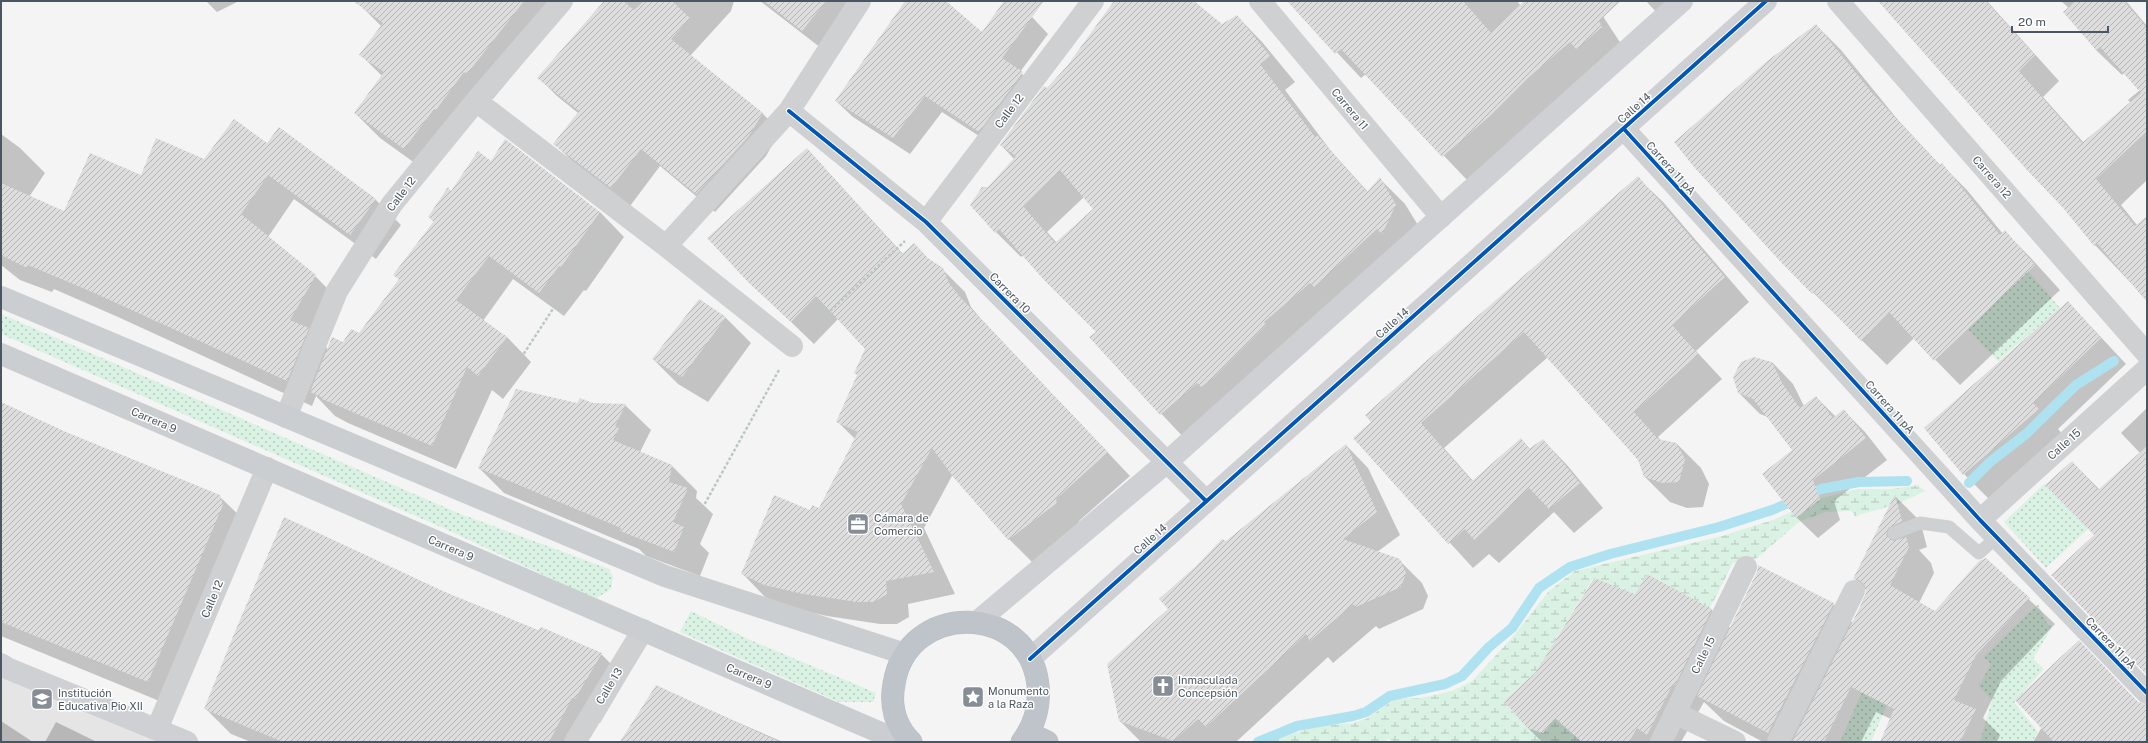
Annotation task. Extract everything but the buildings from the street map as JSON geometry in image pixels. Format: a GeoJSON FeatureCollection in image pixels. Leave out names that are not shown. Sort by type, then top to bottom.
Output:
{"type":"FeatureCollection","features":[{"type":"Feature","properties":{"kind":"highway"},"geometry":{"type":"LineString","coordinates":[[911,742],[903,734],[894,715],[892,694],[895,673],[905,654],[914,643],[937,628],[950,623],[978,622],[994,626],[1008,634],[1020,645],[1030,659],[1037,677],[1039,696],[1032,739]]}},
{"type":"Feature","properties":{"kind":"main road"},"geometry":{"type":"LineString","coordinates":[[1,297],[665,576],[905,654]]}},
{"type":"Feature","properties":{"kind":"main road","name":"Carrera 9"},"geometry":{"type":"LineString","coordinates":[[1,354],[902,742]]}},
{"type":"Feature","properties":{"kind":"street","name":"Calle 12"},"geometry":{"type":"LineString","coordinates":[[286,417],[337,291],[392,204],[476,100],[562,1]]}},
{"type":"Feature","properties":{"kind":"street"},"geometry":{"type":"LineString","coordinates":[[666,246],[789,111],[860,1]]}},
{"type":"Feature","properties":{"kind":"street","name":"Calle 12"},"geometry":{"type":"LineString","coordinates":[[926,222],[1093,1]]}},
{"type":"Feature","properties":{"kind":"street"},"geometry":{"type":"LineString","coordinates":[[978,622],[1167,462],[1682,1]]}},
{"type":"Feature","properties":{"kind":"street","name":"Calle 14"},"geometry":{"type":"LineString","coordinates":[[1030,659],[1766,1]]}},
{"type":"Feature","properties":{"kind":"street","name":"Carrera 12"},"geometry":{"type":"LineString","coordinates":[[1838,1],[2147,354]]}},
{"type":"Feature","properties":{"kind":"street","name":"Carrera 11"},"geometry":{"type":"LineString","coordinates":[[1265,3],[1441,218]]}},
{"type":"Feature","properties":{"kind":"street"},"geometry":{"type":"LineString","coordinates":[[476,100],[666,246],[792,346]]}},
{"type":"Feature","properties":{"kind":"street","name":"Carrera 10"},"geometry":{"type":"LineString","coordinates":[[789,111],[926,222],[1206,501]]}},
{"type":"Feature","properties":{"kind":"street","name":"Carrera 11 pA"},"geometry":{"type":"LineString","coordinates":[[1624,129],[1980,520],[2147,693]]}},
{"type":"Feature","properties":{"kind":"street","name":"Calle 15"},"geometry":{"type":"LineString","coordinates":[[1980,520],[2147,369]]}},
{"type":"Feature","properties":{"kind":"street","name":"Calle 12"},"geometry":{"type":"LineString","coordinates":[[157,729],[267,468]]}},
{"type":"Feature","properties":{"kind":"street","name":"Calle 15"},"geometry":{"type":"LineString","coordinates":[[1661,742],[1746,567]]}},
{"type":"Feature","properties":{"kind":"street"},"geometry":{"type":"LineString","coordinates":[[1778,742],[1854,592]]}},
{"type":"Feature","properties":{"kind":"street","name":"Calle 13"},"geometry":{"type":"LineString","coordinates":[[575,742],[643,630]]}},
{"type":"Feature","properties":{"kind":"street"},"geometry":{"type":"LineString","coordinates":[[1,664],[9,669],[187,742]]}},
{"type":"Feature","properties":{"kind":"street"},"geometry":{"type":"LineString","coordinates":[[1675,713],[1735,742]]}},
{"type":"Feature","properties":{"kind":"lane"},"geometry":{"type":"LineString","coordinates":[[1894,533],[1920,523],[1949,527],[1980,554],[1997,537]]}},
{"type":"Feature","properties":{"kind":"path"},"geometry":{"type":"LineString","coordinates":[[665,576],[792,346],[926,222]]}},
{"type":"Feature","properties":{"kind":"path"},"geometry":{"type":"LineString","coordinates":[[521,358],[560,298],[610,240],[617,241]]}},
{"type":"Feature","properties":{"kind":"shaded area","name":"Institución Educativa Pio XII"},"geometry":{"type":"Polygon","coordinates":[[[1,664],[187,742],[1,742],[1,664]]]}},
{"type":"Feature","properties":{"kind":"green space"},"geometry":{"type":"Polygon","coordinates":[[[2028,271],[2060,308],[1998,361],[1968,329],[2028,271]]]}},
{"type":"Feature","properties":{"kind":"green space"},"geometry":{"type":"Polygon","coordinates":[[[1,314],[458,513],[609,569],[613,577],[611,589],[595,599],[450,531],[1,334],[1,314]]]}},
{"type":"Feature","properties":{"kind":"green space"},"geometry":{"type":"Polygon","coordinates":[[[2044,484],[2088,529],[2046,568],[2004,522],[2044,484]]]}},
{"type":"Feature","properties":{"kind":"green space"},"geometry":{"type":"Polygon","coordinates":[[[1918,485],[1925,491],[1898,504],[1855,516],[1851,511],[1826,512],[1800,521],[1757,558],[1733,563],[1710,608],[1647,574],[1635,594],[1593,578],[1553,644],[1559,652],[1532,694],[1521,685],[1504,701],[1527,728],[1543,733],[1555,718],[1582,742],[1397,742],[1387,739],[1386,742],[1265,742],[1319,726],[1353,723],[1366,719],[1395,699],[1421,698],[1452,691],[1472,681],[1511,639],[1549,591],[1575,571],[1722,536],[1773,520],[1822,498],[1857,489],[1893,489],[1918,485]]]}},
{"type":"Feature","properties":{"kind":"green space"},"geometry":{"type":"Polygon","coordinates":[[[2038,604],[2047,624],[2052,627],[2033,659],[2044,669],[2014,702],[2038,732],[2032,742],[1980,742],[1992,700],[1979,686],[1991,664],[1984,657],[2038,604]]]}},
{"type":"Feature","properties":{"kind":"green space"},"geometry":{"type":"Polygon","coordinates":[[[691,611],[750,640],[876,693],[873,702],[839,702],[680,632],[691,611]]]}},
{"type":"Feature","properties":{"kind":"green space"},"geometry":{"type":"Polygon","coordinates":[[[1863,690],[1888,702],[1871,742],[1840,742],[1863,690]]]}},
{"type":"Feature","properties":{"kind":"waterway"},"geometry":{"type":"LineString","coordinates":[[1969,483],[1990,462],[2026,434],[2076,385],[2114,361]]}},
{"type":"Feature","properties":{"kind":"waterway"},"geometry":{"type":"LineString","coordinates":[[1258,742],[1297,726],[1353,716],[1366,712],[1390,696],[1445,684],[1462,676],[1489,647],[1512,628],[1539,588],[1570,567],[1610,554],[1719,527],[1772,510],[1821,489],[1859,482],[1907,481]]}},
{"type":"Feature","properties":{"kind":"cycle path"},"geometry":{"type":"LineString","coordinates":[[1030,659],[1766,1]]}},
{"type":"Feature","properties":{"kind":"cycle path"},"geometry":{"type":"LineString","coordinates":[[789,111],[926,222],[1206,501]]}},
{"type":"Feature","properties":{"kind":"cycle path"},"geometry":{"type":"LineString","coordinates":[[1624,129],[1980,520],[2147,693]]}},
{"type":"Feature","properties":{"kind":"place","name":"Cámara de Comercio"},"geometry":{"type":"Point","coordinates":[858,524]}},
{"type":"Feature","properties":{"kind":"place","name":"Inmaculada Concepsión"},"geometry":{"type":"Point","coordinates":[1163,686]}},
{"type":"Feature","properties":{"kind":"place","name":"Monumento a la Raza"},"geometry":{"type":"Point","coordinates":[973,697]}},
{"type":"Feature","properties":{"kind":"place","name":"Institución Educativa Pio XII"},"geometry":{"type":"Point","coordinates":[42,699]}}]}
